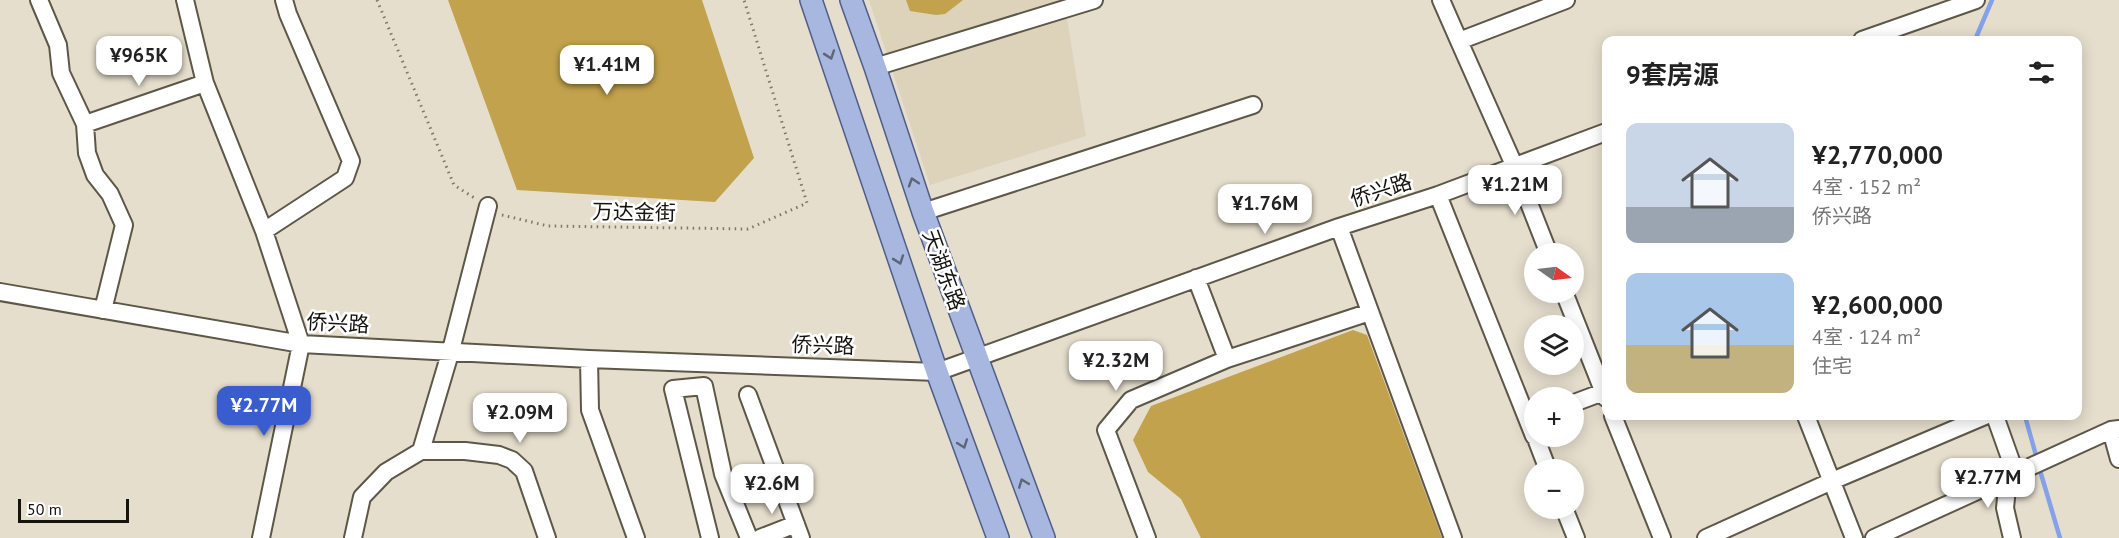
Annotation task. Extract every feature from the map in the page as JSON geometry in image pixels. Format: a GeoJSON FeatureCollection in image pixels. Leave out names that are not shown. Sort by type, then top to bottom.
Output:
{"type":"FeatureCollection","features":[{"type":"Feature","properties":{"kind":"main road","name":"天湖东路"},"geometry":{"type":"LineString","coordinates":[[811,0],[936,372],[998,538]]}},
{"type":"Feature","properties":{"kind":"main road","name":"天湖东路"},"geometry":{"type":"LineString","coordinates":[[851,0],[923,212],[1044,538]]}},
{"type":"Feature","properties":{"kind":"street"},"geometry":{"type":"LineString","coordinates":[[39,0],[58,45],[61,74],[85,124],[87,153],[95,175],[110,194],[124,225],[103,310]]}},
{"type":"Feature","properties":{"kind":"street"},"geometry":{"type":"LineString","coordinates":[[185,0],[205,83],[264,231],[301,344],[261,538]]}},
{"type":"Feature","properties":{"kind":"street"},"geometry":{"type":"LineString","coordinates":[[264,231],[345,178],[351,162],[284,0]]}},
{"type":"Feature","properties":{"kind":"street"},"geometry":{"type":"LineString","coordinates":[[875,68],[1067,4],[1094,0]]}},
{"type":"Feature","properties":{"kind":"street"},"geometry":{"type":"LineString","coordinates":[[1441,0],[1514,165],[1545,243]]}},
{"type":"Feature","properties":{"kind":"street"},"geometry":{"type":"LineString","coordinates":[[1459,41],[1566,0]]}},
{"type":"Feature","properties":{"kind":"street"},"geometry":{"type":"LineString","coordinates":[[1873,36],[1976,0]]}},
{"type":"Feature","properties":{"kind":"street"},"geometry":{"type":"LineString","coordinates":[[85,124],[205,83]]}},
{"type":"Feature","properties":{"kind":"street"},"geometry":{"type":"LineString","coordinates":[[923,212],[1253,105]]}},
{"type":"Feature","properties":{"kind":"street","name":"侨兴路"},"geometry":{"type":"LineString","coordinates":[[0,292],[301,344],[451,350],[589,359],[936,372],[1339,227],[1438,195],[1602,133]]}},
{"type":"Feature","properties":{"kind":"street"},"geometry":{"type":"LineString","coordinates":[[1438,195],[1524,402]]}},
{"type":"Feature","properties":{"kind":"street"},"geometry":{"type":"LineString","coordinates":[[421,451],[451,350],[488,206]]}},
{"type":"Feature","properties":{"kind":"street"},"geometry":{"type":"LineString","coordinates":[[1339,227],[1453,538]]}},
{"type":"Feature","properties":{"kind":"street"},"geometry":{"type":"LineString","coordinates":[[1196,278],[1227,359]]}},
{"type":"Feature","properties":{"kind":"street"},"geometry":{"type":"LineString","coordinates":[[1569,303],[1602,384]]}},
{"type":"Feature","properties":{"kind":"street"},"geometry":{"type":"LineString","coordinates":[[1147,538],[1106,430],[1131,400],[1227,359],[1370,312]]}},
{"type":"Feature","properties":{"kind":"street"},"geometry":{"type":"LineString","coordinates":[[589,359],[590,410],[636,538]]}},
{"type":"Feature","properties":{"kind":"street"},"geometry":{"type":"LineString","coordinates":[[710,538],[673,389],[704,386],[723,474],[749,538]]}},
{"type":"Feature","properties":{"kind":"street"},"geometry":{"type":"LineString","coordinates":[[748,395],[799,531],[760,538]]}},
{"type":"Feature","properties":{"kind":"street"},"geometry":{"type":"LineString","coordinates":[[1584,400],[1602,395]]}},
{"type":"Feature","properties":{"kind":"street"},"geometry":{"type":"LineString","coordinates":[[1615,420],[1662,538]]}},
{"type":"Feature","properties":{"kind":"street"},"geometry":{"type":"LineString","coordinates":[[1808,420],[1854,538]]}},
{"type":"Feature","properties":{"kind":"street"},"geometry":{"type":"LineString","coordinates":[[1706,538],[1976,420]]}},
{"type":"Feature","properties":{"kind":"street"},"geometry":{"type":"LineString","coordinates":[[1997,420],[2018,474],[2005,508],[2012,538]]}},
{"type":"Feature","properties":{"kind":"street"},"geometry":{"type":"LineString","coordinates":[[1874,538],[2115,429],[2119,459]]}},
{"type":"Feature","properties":{"kind":"street"},"geometry":{"type":"LineString","coordinates":[[353,538],[362,497],[386,472],[421,451],[465,451],[499,455],[512,460],[524,471],[547,538]]}},
{"type":"Feature","properties":{"kind":"street"},"geometry":{"type":"LineString","coordinates":[[1568,519],[1576,538]]}},
{"type":"Feature","properties":{"kind":"path","name":"万达金街"},"geometry":{"type":"LineString","coordinates":[[377,0],[454,185],[502,215],[548,226],[748,229],[807,203],[744,0]]}},
{"type":"Feature","properties":{"kind":"shaded area"},"geometry":{"type":"Polygon","coordinates":[[[869,0],[1064,0],[1086,136],[930,185],[869,0]]]}},
{"type":"Feature","properties":{"kind":"building"},"geometry":{"type":"Polygon","coordinates":[[[448,0],[702,0],[754,158],[715,202],[517,190],[448,0]]]}},
{"type":"Feature","properties":{"kind":"building"},"geometry":{"type":"Polygon","coordinates":[[[906,0],[963,0],[945,14],[936,15],[910,11],[906,0]]]}},
{"type":"Feature","properties":{"kind":"building"},"geometry":{"type":"Polygon","coordinates":[[[1353,330],[1367,335],[1442,538],[1201,538],[1181,499],[1148,472],[1133,440],[1151,406],[1353,330]]]}},
{"type":"Feature","properties":{"kind":"waterway"},"geometry":{"type":"LineString","coordinates":[[1977,36],[1992,0]]}},
{"type":"Feature","properties":{"kind":"waterway"},"geometry":{"type":"LineString","coordinates":[[2026,420],[2037,459]]}},
{"type":"Feature","properties":{"kind":"waterway"},"geometry":{"type":"LineString","coordinates":[[2039,467],[2060,538]]}}]}
